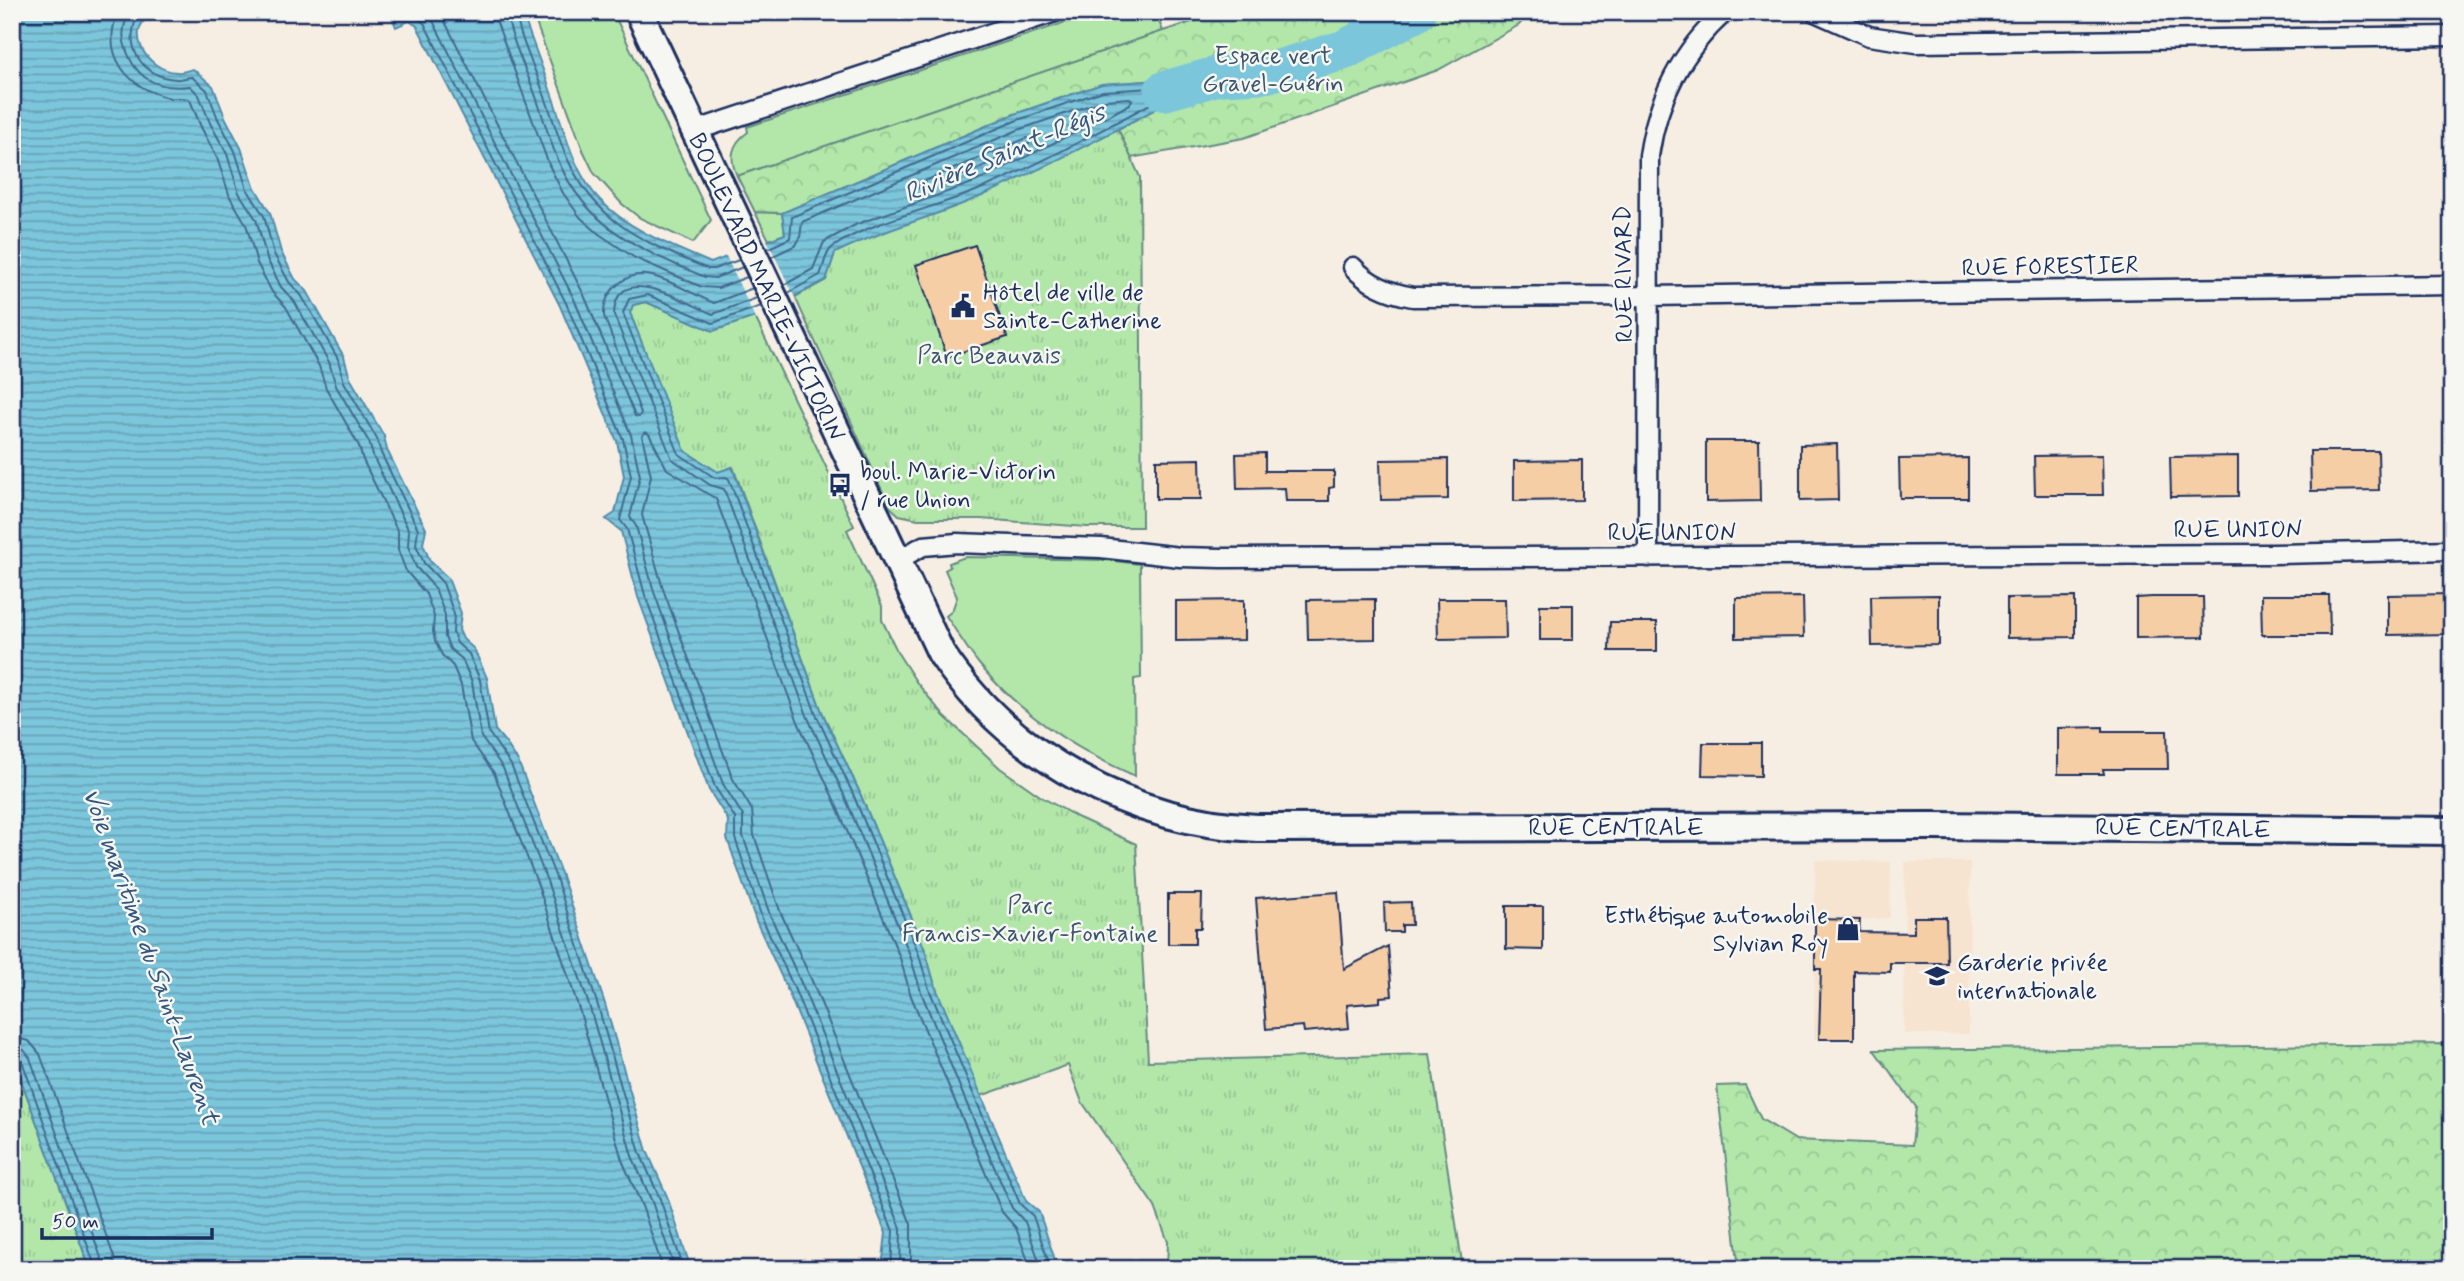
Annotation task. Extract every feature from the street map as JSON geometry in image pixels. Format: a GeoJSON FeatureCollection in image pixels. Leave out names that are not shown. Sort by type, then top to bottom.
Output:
{"type":"FeatureCollection","features":[{"type":"Feature","properties":{"kind":"street","name":"BOULEVARD MARIE-VICTORIN"},"geometry":{"type":"LineString","coordinates":[[639,12],[897,561]]}},
{"type":"Feature","properties":{"kind":"street"},"geometry":{"type":"LineString","coordinates":[[694,131],[1055,12]]}},
{"type":"Feature","properties":{"kind":"street","name":"RUE RIVARD"},"geometry":{"type":"LineString","coordinates":[[1648,557],[1647,189],[1653,130],[1661,102],[1688,53],[1704,32],[1725,12]]}},
{"type":"Feature","properties":{"kind":"street"},"geometry":{"type":"LineString","coordinates":[[1815,12],[1869,36],[1916,43],[2452,36]]}},
{"type":"Feature","properties":{"kind":"street","name":"RUE FORESTIER"},"geometry":{"type":"LineString","coordinates":[[1353,267],[1361,276],[1382,289],[1413,297],[2452,285]]}},
{"type":"Feature","properties":{"kind":"street","name":"RUE UNION"},"geometry":{"type":"LineString","coordinates":[[897,561],[923,546],[957,543],[1101,548],[1197,558],[2288,554],[2452,550]]}},
{"type":"Feature","properties":{"kind":"street","name":"RUE CENTRALE"},"geometry":{"type":"LineString","coordinates":[[897,561],[941,653],[972,694],[1008,729],[1050,760],[1116,796],[1158,811],[1212,824],[1304,828],[1931,826],[2452,831]]}},
{"type":"Feature","properties":{"kind":"shaded area"},"geometry":{"type":"Polygon","coordinates":[[[1815,860],[1891,862],[1890,918],[1860,920],[1859,971],[1854,972],[1854,1039],[1814,1039],[1815,860]]]}},
{"type":"Feature","properties":{"kind":"shaded area","name":"Garderie privée internationale"},"geometry":{"type":"Polygon","coordinates":[[[1905,862],[1970,862],[1969,1034],[1904,1034],[1905,862]]]}},
{"type":"Feature","properties":{"kind":"green space"},"geometry":{"type":"Polygon","coordinates":[[[532,12],[613,12],[711,220],[693,243],[640,218],[622,204],[594,173],[532,12]]]}},
{"type":"Feature","properties":{"kind":"green space"},"geometry":{"type":"Polygon","coordinates":[[[1097,12],[1155,12],[1163,31],[737,176],[733,152],[738,141],[748,132],[747,127],[1097,12]]]}},
{"type":"Feature","properties":{"kind":"green space","name":"Espace vert Gravel-Guérin"},"geometry":{"type":"Polygon","coordinates":[[[1223,12],[1530,12],[1519,25],[1438,70],[1244,138],[1131,158],[1118,129],[1215,77],[1102,84],[1012,115],[782,213],[755,212],[737,176],[1163,31],[1223,12]]]}},
{"type":"Feature","properties":{"kind":"green space","name":"Parc Beauvais"},"geometry":{"type":"Polygon","coordinates":[[[1118,129],[1140,177],[1142,527],[1087,527],[981,519],[918,519],[899,515],[889,506],[795,297],[826,280],[835,253],[865,238],[981,196],[1118,129]]]}},
{"type":"Feature","properties":{"kind":"green space"},"geometry":{"type":"Polygon","coordinates":[[[755,212],[782,213],[785,234],[769,240],[755,212]]]}},
{"type":"Feature","properties":{"kind":"green space","name":"Parc Francis-Xavier-Fontaine"},"geometry":{"type":"Polygon","coordinates":[[[646,302],[713,331],[755,317],[854,526],[847,530],[882,606],[882,620],[899,655],[917,683],[944,716],[1000,768],[1043,798],[1136,844],[1148,1061],[1430,1054],[1463,1269],[1167,1269],[1168,1242],[1155,1207],[1082,1102],[1068,1065],[981,1096],[935,986],[925,950],[859,791],[822,712],[733,467],[718,472],[685,451],[681,442],[630,313],[633,305],[646,302]]]}},
{"type":"Feature","properties":{"kind":"green space"},"geometry":{"type":"Polygon","coordinates":[[[965,557],[1105,560],[1140,564],[1141,678],[1134,679],[1135,776],[1071,743],[1031,715],[979,664],[946,616],[952,611],[957,597],[945,570],[950,567],[949,563],[965,557]]]}},
{"type":"Feature","properties":{"kind":"green space"},"geometry":{"type":"Polygon","coordinates":[[[2452,1044],[2452,1269],[1739,1269],[1717,1086],[1745,1085],[1761,1119],[1796,1140],[1912,1145],[1916,1107],[1874,1050],[2452,1044]]]}},
{"type":"Feature","properties":{"kind":"green space"},"geometry":{"type":"Polygon","coordinates":[[[12,1055],[90,1269],[12,1269],[12,1055]]]}},
{"type":"Feature","properties":{"kind":"water","name":"Voie maritime du Saint-Laurent"},"geometry":{"type":"Polygon","coordinates":[[[12,12],[156,12],[146,19],[140,28],[141,47],[147,57],[165,70],[179,72],[193,69],[213,86],[241,148],[254,186],[270,213],[281,252],[295,279],[307,291],[344,357],[350,378],[384,436],[387,450],[426,529],[423,544],[430,561],[448,578],[461,613],[459,630],[463,639],[474,649],[487,678],[495,730],[518,761],[562,876],[605,1004],[647,1151],[667,1196],[691,1269],[90,1269],[12,1055],[12,12]]]}},
{"type":"Feature","properties":{"kind":"water"},"geometry":{"type":"Polygon","coordinates":[[[390,12],[522,12],[571,152],[591,189],[625,221],[667,244],[711,263],[785,234],[782,213],[1012,115],[1102,84],[1217,76],[1014,181],[965,203],[835,253],[826,280],[755,317],[713,331],[646,302],[633,305],[630,313],[685,451],[718,472],[732,467],[822,712],[859,791],[925,950],[935,986],[1026,1201],[1039,1212],[1058,1269],[885,1269],[883,1259],[886,1233],[788,991],[756,921],[727,838],[728,820],[709,790],[638,597],[621,531],[606,519],[615,513],[624,476],[617,441],[560,306],[417,26],[409,21],[396,27],[390,12]]]}},
{"type":"Feature","properties":{"kind":"pier"},"geometry":{"type":"Polygon","coordinates":[[[766,238],[796,300],[756,320],[725,254],[766,238]]]}},
{"type":"Feature","properties":{"kind":"building","name":"Hôtel de ville de Sainte-Catherine"},"geometry":{"type":"Polygon","coordinates":[[[975,245],[1007,337],[947,357],[916,265],[975,245]]]}},
{"type":"Feature","properties":{"kind":"building"},"geometry":{"type":"Polygon","coordinates":[[[1706,441],[1759,441],[1760,501],[1706,502],[1706,441]]]}},
{"type":"Feature","properties":{"kind":"building"},"geometry":{"type":"Polygon","coordinates":[[[1837,444],[1838,500],[1800,501],[1800,445],[1837,444]]]}},
{"type":"Feature","properties":{"kind":"building"},"geometry":{"type":"Polygon","coordinates":[[[2310,451],[2378,451],[2379,490],[2311,491],[2310,451]]]}},
{"type":"Feature","properties":{"kind":"building"},"geometry":{"type":"Polygon","coordinates":[[[1265,453],[1265,471],[1334,471],[1334,487],[1329,488],[1329,501],[1286,501],[1285,488],[1237,489],[1236,454],[1265,453]]]}},
{"type":"Feature","properties":{"kind":"building"},"geometry":{"type":"Polygon","coordinates":[[[2102,455],[2103,495],[2035,495],[2034,456],[2102,455]]]}},
{"type":"Feature","properties":{"kind":"building"},"geometry":{"type":"Polygon","coordinates":[[[2238,456],[2238,496],[2171,497],[2170,457],[2238,456]]]}},
{"type":"Feature","properties":{"kind":"building"},"geometry":{"type":"Polygon","coordinates":[[[1968,458],[1968,498],[1900,498],[1899,459],[1968,458]]]}},
{"type":"Feature","properties":{"kind":"building"},"geometry":{"type":"Polygon","coordinates":[[[1200,459],[1201,499],[1156,499],[1156,460],[1200,459]]]}},
{"type":"Feature","properties":{"kind":"building"},"geometry":{"type":"Polygon","coordinates":[[[1448,459],[1448,499],[1381,500],[1380,460],[1448,459]]]}},
{"type":"Feature","properties":{"kind":"building"},"geometry":{"type":"Polygon","coordinates":[[[1582,460],[1582,500],[1514,501],[1514,461],[1582,460]]]}},
{"type":"Feature","properties":{"kind":"building"},"geometry":{"type":"Polygon","coordinates":[[[2452,594],[2452,634],[2388,635],[2388,595],[2452,594]]]}},
{"type":"Feature","properties":{"kind":"building"},"geometry":{"type":"Polygon","coordinates":[[[1939,595],[1939,645],[1872,646],[1871,596],[1939,595]]]}},
{"type":"Feature","properties":{"kind":"building"},"geometry":{"type":"Polygon","coordinates":[[[2261,595],[2329,595],[2330,635],[2262,635],[2261,595]]]}},
{"type":"Feature","properties":{"kind":"building"},"geometry":{"type":"Polygon","coordinates":[[[1803,597],[1804,637],[1736,638],[1736,598],[1803,597]]]}},
{"type":"Feature","properties":{"kind":"building"},"geometry":{"type":"Polygon","coordinates":[[[2075,597],[2075,637],[2007,638],[2007,598],[2075,597]]]}},
{"type":"Feature","properties":{"kind":"building"},"geometry":{"type":"Polygon","coordinates":[[[2203,597],[2204,637],[2136,638],[2136,598],[2203,597]]]}},
{"type":"Feature","properties":{"kind":"building"},"geometry":{"type":"Polygon","coordinates":[[[1375,599],[1375,639],[1308,640],[1307,600],[1375,599]]]}},
{"type":"Feature","properties":{"kind":"building"},"geometry":{"type":"Polygon","coordinates":[[[1437,599],[1505,599],[1506,638],[1438,639],[1437,599]]]}},
{"type":"Feature","properties":{"kind":"building"},"geometry":{"type":"Polygon","coordinates":[[[1244,600],[1244,640],[1176,641],[1176,601],[1244,600]]]}},
{"type":"Feature","properties":{"kind":"building"},"geometry":{"type":"Polygon","coordinates":[[[1540,605],[1573,605],[1573,640],[1540,640],[1540,605]]]}},
{"type":"Feature","properties":{"kind":"building"},"geometry":{"type":"Polygon","coordinates":[[[1610,622],[1657,622],[1657,651],[1609,651],[1610,622]]]}},
{"type":"Feature","properties":{"kind":"building"},"geometry":{"type":"Polygon","coordinates":[[[2103,727],[2103,731],[2167,731],[2168,769],[2103,769],[2104,774],[2058,774],[2058,728],[2103,727]]]}},
{"type":"Feature","properties":{"kind":"building"},"geometry":{"type":"Polygon","coordinates":[[[1703,743],[1761,743],[1761,776],[1702,775],[1703,743]]]}},
{"type":"Feature","properties":{"kind":"building"},"geometry":{"type":"Polygon","coordinates":[[[1338,892],[1344,969],[1388,946],[1392,996],[1380,997],[1380,1002],[1347,1005],[1349,1028],[1304,1032],[1303,1026],[1266,1029],[1256,898],[1338,892]]]}},
{"type":"Feature","properties":{"kind":"building"},"geometry":{"type":"Polygon","coordinates":[[[1168,894],[1202,894],[1201,928],[1195,928],[1195,944],[1168,944],[1168,894]]]}},
{"type":"Feature","properties":{"kind":"building"},"geometry":{"type":"Polygon","coordinates":[[[1411,902],[1412,925],[1402,925],[1402,932],[1385,932],[1384,903],[1411,902]]]}},
{"type":"Feature","properties":{"kind":"building"},"geometry":{"type":"Polygon","coordinates":[[[1506,906],[1543,906],[1543,950],[1506,949],[1506,906]]]}},
{"type":"Feature","properties":{"kind":"building"},"geometry":{"type":"Polygon","coordinates":[[[1914,917],[1946,917],[1947,963],[1890,963],[1890,972],[1854,971],[1854,1039],[1819,1039],[1821,969],[1815,969],[1815,919],[1860,920],[1859,932],[1914,933],[1914,917]]]}},
{"type":"Feature","properties":{"kind":"waterway","name":"Rivière Saint-Régis"},"geometry":{"type":"LineString","coordinates":[[1164,91],[1217,76],[1267,73],[1344,50],[1416,12]]}},
{"type":"Feature","properties":{"kind":"place","name":"Hôtel de ville de Sainte-Catherine"},"geometry":{"type":"Point","coordinates":[963,306]}},
{"type":"Feature","properties":{"kind":"place","name":"boul. Marie-Victorin / rue Union"},"geometry":{"type":"Point","coordinates":[840,485]}},
{"type":"Feature","properties":{"kind":"place","name":"Esthétique automobile Sylvian Roy"},"geometry":{"type":"Point","coordinates":[1848,929]}},
{"type":"Feature","properties":{"kind":"place","name":"Garderie privée internationale"},"geometry":{"type":"Point","coordinates":[1937,976]}}]}
